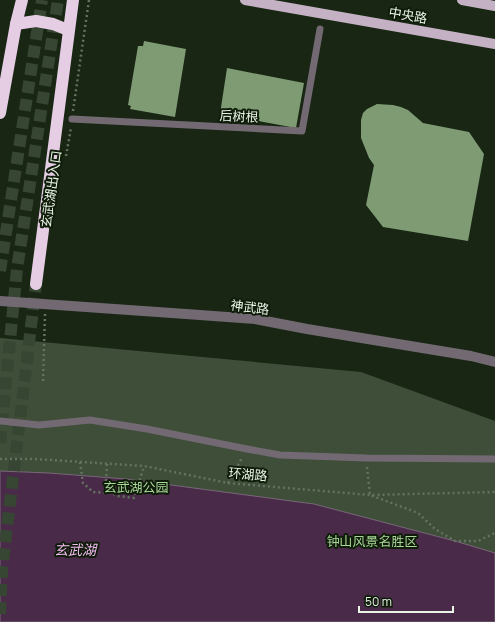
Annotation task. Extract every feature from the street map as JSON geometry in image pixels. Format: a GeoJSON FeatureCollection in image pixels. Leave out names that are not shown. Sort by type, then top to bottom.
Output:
{"type":"FeatureCollection","features":[{"type":"Feature","properties":{"kind":"highway"},"geometry":{"type":"LineString","coordinates":[[0,113],[16,24],[22,0]]}},
{"type":"Feature","properties":{"kind":"highway"},"geometry":{"type":"LineString","coordinates":[[36,284],[73,0]]}},
{"type":"Feature","properties":{"kind":"highway"},"geometry":{"type":"LineString","coordinates":[[16,24],[36,21],[53,24],[68,30]]}},
{"type":"Feature","properties":{"kind":"main road","name":"中央路"},"geometry":{"type":"LineString","coordinates":[[245,0],[495,44]]}},
{"type":"Feature","properties":{"kind":"main road"},"geometry":{"type":"LineString","coordinates":[[462,0],[495,6]]}},
{"type":"Feature","properties":{"kind":"street","name":"神武路"},"geometry":{"type":"LineString","coordinates":[[0,302],[255,319],[471,356],[495,362]]}},
{"type":"Feature","properties":{"kind":"lane","name":"后树根"},"geometry":{"type":"LineString","coordinates":[[72,119],[302,131],[320,29]]}},
{"type":"Feature","properties":{"kind":"lane"},"geometry":{"type":"LineString","coordinates":[[0,420],[39,425],[90,420],[147,429],[280,455],[366,458],[495,459]]}},
{"type":"Feature","properties":{"kind":"path","name":"玄武湖出入口"},"geometry":{"type":"LineString","coordinates":[[66,158],[89,0]]}},
{"type":"Feature","properties":{"kind":"path"},"geometry":{"type":"LineString","coordinates":[[43,381],[45,312]]}},
{"type":"Feature","properties":{"kind":"path"},"geometry":{"type":"LineString","coordinates":[[228,483],[247,449]]}},
{"type":"Feature","properties":{"kind":"path"},"geometry":{"type":"LineString","coordinates":[[366,458],[370,495],[418,513],[435,529],[456,541],[478,541],[495,533]]}},
{"type":"Feature","properties":{"kind":"path","name":"环湖路"},"geometry":{"type":"LineString","coordinates":[[0,459],[35,459],[144,466],[228,483],[370,495],[495,492]]}},
{"type":"Feature","properties":{"kind":"path"},"geometry":{"type":"LineString","coordinates":[[80,462],[83,483],[93,492],[111,493],[118,496],[134,498],[144,466]]}},
{"type":"Feature","properties":{"kind":"path"},"geometry":{"type":"LineString","coordinates":[[106,464],[106,480],[111,493]]}},
{"type":"Feature","properties":{"kind":"green space","name":"玄武湖公园"},"geometry":{"type":"Polygon","coordinates":[[[0,338],[361,372],[495,421],[495,622],[0,622],[0,338]]]}},
{"type":"Feature","properties":{"kind":"water","name":"玄武湖"},"geometry":{"type":"Polygon","coordinates":[[[0,471],[126,479],[314,504],[495,553],[495,622],[0,622],[0,471]]]}},
{"type":"Feature","properties":{"kind":"building"},"geometry":{"type":"Polygon","coordinates":[[[144,41],[186,49],[175,117],[130,109],[131,106],[128,105],[138,46],[143,46],[144,41]]]}},
{"type":"Feature","properties":{"kind":"building"},"geometry":{"type":"Polygon","coordinates":[[[227,68],[304,83],[296,128],[220,114],[227,68]]]}},
{"type":"Feature","properties":{"kind":"building"},"geometry":{"type":"Polygon","coordinates":[[[377,104],[401,107],[408,110],[423,123],[469,132],[484,154],[468,241],[383,227],[366,205],[374,165],[369,158],[361,138],[361,120],[363,113],[367,109],[377,104]]]}},
{"type":"Feature","properties":{"kind":"tunnel"},"geometry":{"type":"LineString","coordinates":[[0,271],[42,0]]}},
{"type":"Feature","properties":{"kind":"tunnel"},"geometry":{"type":"LineString","coordinates":[[0,443],[17,269],[58,0]]}},
{"type":"Feature","properties":{"kind":"tunnel"},"geometry":{"type":"LineString","coordinates":[[0,614],[2,570],[36,284]]}},
{"type":"Feature","properties":{"kind":"park label","name":"钟山风景名胜区"},"geometry":{"type":"Point","coordinates":[372,541]}}]}
